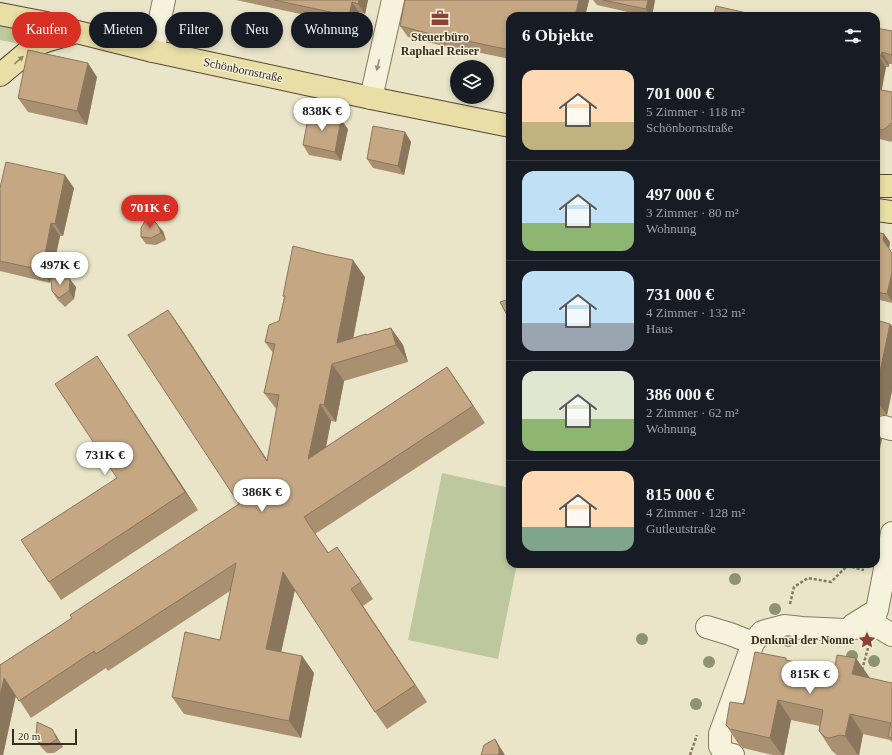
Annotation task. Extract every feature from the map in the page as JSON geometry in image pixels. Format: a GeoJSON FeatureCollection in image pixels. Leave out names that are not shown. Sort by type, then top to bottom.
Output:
{"type":"FeatureCollection","features":[{"type":"Feature","properties":{"kind":"main road","name":"Schönbornstraße"},"geometry":{"type":"LineString","coordinates":[[0,14],[12,16]]}},
{"type":"Feature","properties":{"kind":"main road","name":"Schönbornstraße"},"geometry":{"type":"LineString","coordinates":[[81,33],[153,51],[506,125]]}},
{"type":"Feature","properties":{"kind":"main road"},"geometry":{"type":"LineString","coordinates":[[0,75],[32,48]]}},
{"type":"Feature","properties":{"kind":"main road"},"geometry":{"type":"LineString","coordinates":[[880,186],[892,186]]}},
{"type":"Feature","properties":{"kind":"main road"},"geometry":{"type":"LineString","coordinates":[[880,210],[892,212]]}},
{"type":"Feature","properties":{"kind":"street"},"geometry":{"type":"LineString","coordinates":[[153,51],[164,0]]}},
{"type":"Feature","properties":{"kind":"street"},"geometry":{"type":"LineString","coordinates":[[371,98],[393,0]]}},
{"type":"Feature","properties":{"kind":"street"},"geometry":{"type":"LineString","coordinates":[[733,755],[724,753],[720,746],[720,734],[753,643],[762,632],[784,626],[845,630],[884,617],[884,574],[892,533]]}},
{"type":"Feature","properties":{"kind":"street"},"geometry":{"type":"LineString","coordinates":[[884,574],[888,589],[892,594]]}},
{"type":"Feature","properties":{"kind":"street"},"geometry":{"type":"LineString","coordinates":[[707,627],[753,643]]}},
{"type":"Feature","properties":{"kind":"path"},"geometry":{"type":"LineString","coordinates":[[784,626],[794,587],[808,578],[831,582],[845,568]]}},
{"type":"Feature","properties":{"kind":"path"},"geometry":{"type":"LineString","coordinates":[[856,568],[884,574]]}},
{"type":"Feature","properties":{"kind":"path"},"geometry":{"type":"LineString","coordinates":[[860,677],[884,617]]}},
{"type":"Feature","properties":{"kind":"green space"},"geometry":{"type":"Polygon","coordinates":[[[0,23],[12,25],[12,42],[0,40],[0,23]]]}},
{"type":"Feature","properties":{"kind":"green space"},"geometry":{"type":"Polygon","coordinates":[[[442,473],[506,487],[506,568],[516,568],[498,659],[408,640],[442,473]]]}},
{"type":"Feature","properties":{"kind":"building"},"geometry":{"type":"Polygon","coordinates":[[[274,0],[359,0],[358,4],[352,2],[350,12],[330,12],[274,0]]]}},
{"type":"Feature","properties":{"kind":"building"},"geometry":{"type":"Polygon","coordinates":[[[405,0],[579,0],[576,12],[506,12],[506,49],[439,36],[400,26],[405,0]]]}},
{"type":"Feature","properties":{"kind":"building"},"geometry":{"type":"Polygon","coordinates":[[[603,0],[648,0],[646,9],[603,0]]]}},
{"type":"Feature","properties":{"kind":"building"},"geometry":{"type":"Polygon","coordinates":[[[716,6],[742,12],[715,12],[716,6]]]}},
{"type":"Feature","properties":{"kind":"building"},"geometry":{"type":"Polygon","coordinates":[[[880,29],[892,31],[892,55],[882,52],[881,56],[880,29]]]}},
{"type":"Feature","properties":{"kind":"building"},"geometry":{"type":"Polygon","coordinates":[[[28,50],[88,63],[77,111],[18,98],[28,50]]]}},
{"type":"Feature","properties":{"kind":"building"},"geometry":{"type":"Polygon","coordinates":[[[880,90],[892,92],[892,123],[883,130],[880,130],[880,90]]]}},
{"type":"Feature","properties":{"kind":"building"},"geometry":{"type":"Polygon","coordinates":[[[309,113],[341,119],[335,152],[303,145],[309,113]]]}},
{"type":"Feature","properties":{"kind":"building"},"geometry":{"type":"Polygon","coordinates":[[[373,126],[405,132],[398,166],[367,159],[373,126]]]}},
{"type":"Feature","properties":{"kind":"building"},"geometry":{"type":"Polygon","coordinates":[[[6,162],[65,175],[55,224],[51,223],[42,270],[0,261],[0,188],[6,162]]]}},
{"type":"Feature","properties":{"kind":"building"},"geometry":{"type":"Polygon","coordinates":[[[153,220],[157,224],[161,233],[151,238],[141,237],[141,228],[145,221],[153,220]]]}},
{"type":"Feature","properties":{"kind":"building"},"geometry":{"type":"Polygon","coordinates":[[[880,233],[884,234],[883,240],[892,253],[892,273],[887,294],[880,293],[880,233]]]}},
{"type":"Feature","properties":{"kind":"building"},"geometry":{"type":"Polygon","coordinates":[[[293,246],[353,260],[337,343],[391,328],[396,345],[332,364],[324,405],[320,404],[308,459],[447,367],[473,406],[304,517],[328,553],[337,547],[361,582],[351,589],[415,685],[375,712],[283,572],[266,649],[302,656],[289,721],[172,697],[185,632],[220,640],[236,563],[96,654],[94,651],[19,701],[4,678],[0,697],[0,665],[72,618],[70,615],[239,504],[128,335],[168,310],[267,461],[279,395],[264,393],[275,344],[265,342],[269,325],[279,321],[285,296],[283,296],[293,246]]]}},
{"type":"Feature","properties":{"kind":"building"},"geometry":{"type":"Polygon","coordinates":[[[51,278],[70,279],[69,291],[59,298],[52,291],[51,278]]]}},
{"type":"Feature","properties":{"kind":"building"},"geometry":{"type":"Polygon","coordinates":[[[506,300],[506,313],[500,302],[506,300]]]}},
{"type":"Feature","properties":{"kind":"building"},"geometry":{"type":"Polygon","coordinates":[[[880,321],[890,324],[880,372],[880,321]]]}},
{"type":"Feature","properties":{"kind":"building"},"geometry":{"type":"Polygon","coordinates":[[[97,356],[185,492],[49,582],[21,540],[117,478],[55,384],[97,356]]]}},
{"type":"Feature","properties":{"kind":"building"},"geometry":{"type":"Polygon","coordinates":[[[755,652],[786,658],[786,660],[834,671],[837,655],[856,658],[852,674],[892,683],[892,738],[888,737],[891,723],[850,714],[845,736],[840,735],[829,738],[825,737],[819,731],[823,710],[778,700],[770,738],[730,729],[726,725],[730,702],[744,704],[755,652]]]}},
{"type":"Feature","properties":{"kind":"building"},"geometry":{"type":"Polygon","coordinates":[[[37,722],[52,729],[57,739],[48,745],[41,745],[36,739],[37,722]]]}},
{"type":"Feature","properties":{"kind":"building"},"geometry":{"type":"Polygon","coordinates":[[[495,739],[499,748],[498,755],[481,755],[484,745],[495,739]]]}},
{"type":"Feature","properties":{"kind":"place","name":"Steuerbüro Raphael Reiser"},"geometry":{"type":"Point","coordinates":[440,18]}},
{"type":"Feature","properties":{"kind":"place","name":"Denkmal der Nonne"},"geometry":{"type":"Point","coordinates":[867,640]}}]}
